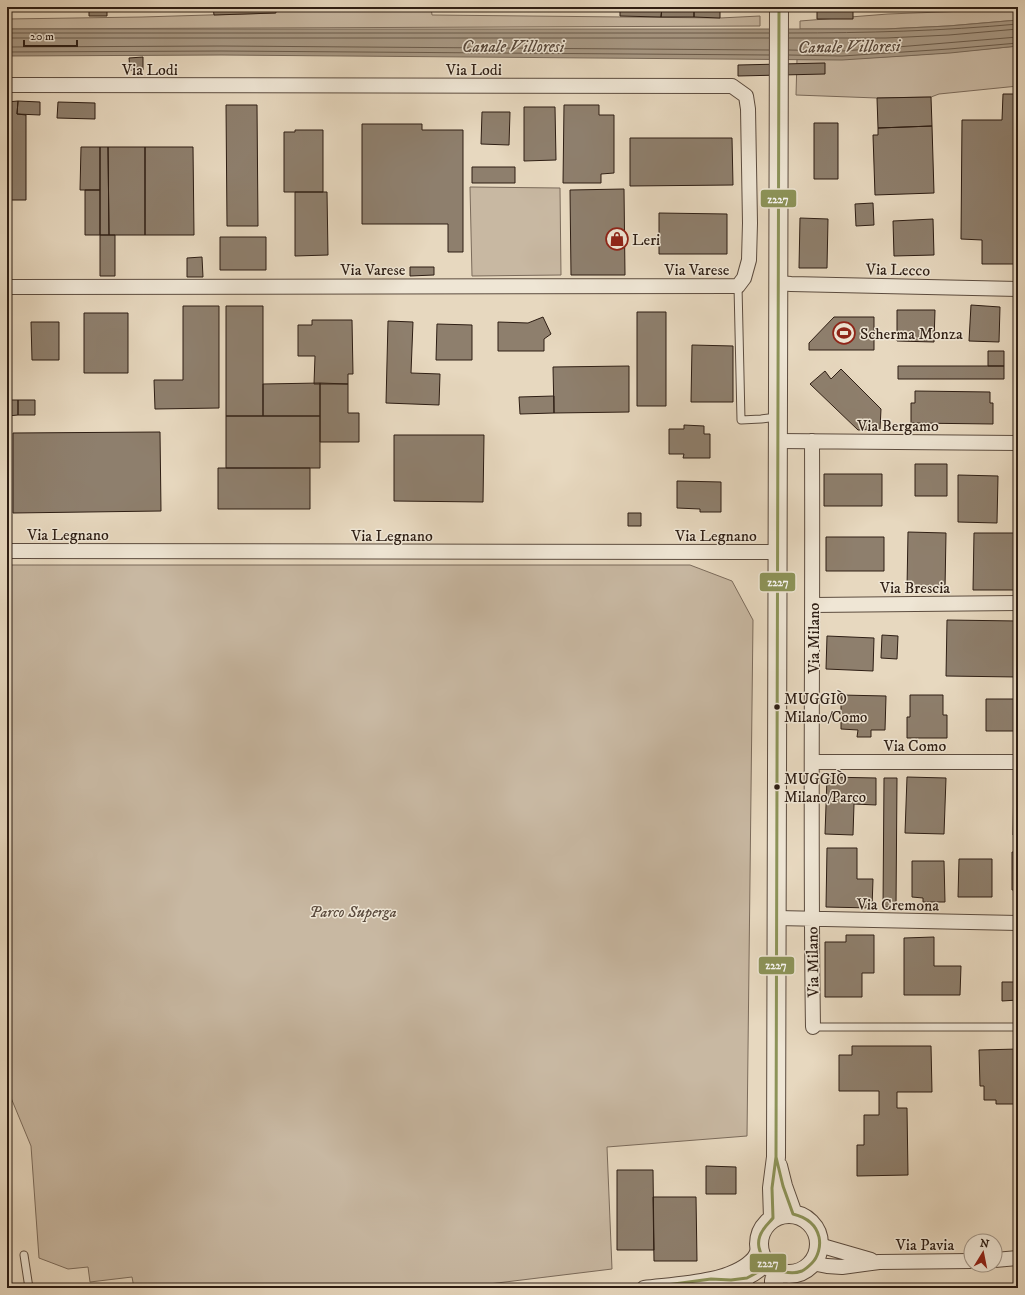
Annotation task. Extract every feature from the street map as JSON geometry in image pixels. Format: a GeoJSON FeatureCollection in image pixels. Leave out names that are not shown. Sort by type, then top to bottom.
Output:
{"type":"FeatureCollection","features":[{"type":"Feature","properties":{"kind":"street"},"geometry":{"type":"LineString","coordinates":[[773,1218],[772,1188],[776,1157],[779,7]]}},
{"type":"Feature","properties":{"kind":"street","name":"Via Lodi"},"geometry":{"type":"LineString","coordinates":[[7,86],[732,86],[746,96],[748,109],[750,224],[749,260],[744,278],[738,286]]}},
{"type":"Feature","properties":{"kind":"street","name":"Via Lecco"},"geometry":{"type":"LineString","coordinates":[[778,283],[1018,289]]}},
{"type":"Feature","properties":{"kind":"street","name":"Via Varese"},"geometry":{"type":"LineString","coordinates":[[7,287],[738,286]]}},
{"type":"Feature","properties":{"kind":"street","name":"Via Bergamo"},"geometry":{"type":"LineString","coordinates":[[778,441],[1018,443]]}},
{"type":"Feature","properties":{"kind":"street","name":"Via Milano"},"geometry":{"type":"LineString","coordinates":[[812,441],[813,605],[811,919],[813,1026]]}},
{"type":"Feature","properties":{"kind":"street","name":"Via Legnano"},"geometry":{"type":"LineString","coordinates":[[7,551],[778,552]]}},
{"type":"Feature","properties":{"kind":"street","name":"Via Brescia"},"geometry":{"type":"LineString","coordinates":[[813,605],[1018,603]]}},
{"type":"Feature","properties":{"kind":"street","name":"Via Como"},"geometry":{"type":"LineString","coordinates":[[812,762],[1018,762]]}},
{"type":"Feature","properties":{"kind":"street","name":"Via Cremona"},"geometry":{"type":"LineString","coordinates":[[777,918],[1018,923]]}},
{"type":"Feature","properties":{"kind":"street"},"geometry":{"type":"LineString","coordinates":[[776,1157],[783,1186],[793,1214]]}},
{"type":"Feature","properties":{"kind":"street"},"geometry":{"type":"LineString","coordinates":[[644,1288],[711,1280],[739,1270],[752,1261],[769,1268],[784,1274],[792,1281],[812,1263],[817,1255],[819,1245],[816,1231],[811,1222],[793,1214],[783,1214],[768,1222],[760,1234],[769,1268]]}},
{"type":"Feature","properties":{"kind":"street","name":"Via Pavia"},"geometry":{"type":"LineString","coordinates":[[819,1245],[879,1262]]}},
{"type":"Feature","properties":{"kind":"street"},"geometry":{"type":"LineString","coordinates":[[1003,1259],[1018,1258]]}},
{"type":"Feature","properties":{"kind":"street","name":"Via Pavia"},"geometry":{"type":"LineString","coordinates":[[812,1263],[827,1266],[842,1266],[879,1262],[963,1261]]}},
{"type":"Feature","properties":{"kind":"street"},"geometry":{"type":"LineString","coordinates":[[711,1280],[739,1284],[754,1274],[769,1268]]}},
{"type":"Feature","properties":{"kind":"lane"},"geometry":{"type":"LineString","coordinates":[[738,286],[741,420],[778,417]]}},
{"type":"Feature","properties":{"kind":"lane"},"geometry":{"type":"LineString","coordinates":[[813,1026],[1018,1027]]}},
{"type":"Feature","properties":{"kind":"lane"},"geometry":{"type":"LineString","coordinates":[[24,1255],[29,1288]]}},
{"type":"Feature","properties":{"kind":"lane"},"geometry":{"type":"LineString","coordinates":[[7,1287],[13,1288]]}},
{"type":"Feature","properties":{"kind":"green space"},"geometry":{"type":"Polygon","coordinates":[[[275,7],[431,7],[432,15],[720,18],[760,16],[760,26],[7,29],[7,19],[275,13],[275,7]]]}},
{"type":"Feature","properties":{"kind":"green space"},"geometry":{"type":"Polygon","coordinates":[[[1018,9],[1018,20],[948,26],[885,29],[800,29],[800,21],[888,14],[1018,9]]]}},
{"type":"Feature","properties":{"kind":"green space"},"geometry":{"type":"Polygon","coordinates":[[[1018,46],[1018,86],[939,94],[931,97],[877,98],[796,95],[797,59],[880,57],[1018,46]]]}},
{"type":"Feature","properties":{"kind":"green space"},"geometry":{"type":"Polygon","coordinates":[[[470,187],[560,188],[561,275],[472,276],[470,187]]]}},
{"type":"Feature","properties":{"kind":"green space","name":"Parco Superga"},"geometry":{"type":"Polygon","coordinates":[[[7,565],[690,565],[732,581],[753,620],[747,1136],[607,1147],[612,1269],[456,1288],[134,1288],[132,1277],[90,1282],[88,1267],[68,1269],[39,1258],[31,1146],[9,1093],[7,1076],[7,565]]]}},
{"type":"Feature","properties":{"kind":"water","name":"Canale Villoresi"},"geometry":{"type":"Polygon","coordinates":[[[1018,20],[1018,46],[950,53],[842,60],[221,55],[7,56],[7,29],[885,29],[948,26],[1018,20]]]}},
{"type":"Feature","properties":{"kind":"building"},"geometry":{"type":"Polygon","coordinates":[[[89,7],[107,7],[107,16],[89,16],[89,7]]]}},
{"type":"Feature","properties":{"kind":"building"},"geometry":{"type":"Polygon","coordinates":[[[213,7],[275,7],[276,13],[214,15],[213,7]]]}},
{"type":"Feature","properties":{"kind":"building"},"geometry":{"type":"Polygon","coordinates":[[[620,7],[662,7],[661,17],[620,16],[620,7]]]}},
{"type":"Feature","properties":{"kind":"building"},"geometry":{"type":"Polygon","coordinates":[[[662,7],[694,7],[694,17],[661,17],[662,7]]]}},
{"type":"Feature","properties":{"kind":"building"},"geometry":{"type":"Polygon","coordinates":[[[694,7],[720,7],[720,18],[694,17],[694,7]]]}},
{"type":"Feature","properties":{"kind":"building"},"geometry":{"type":"Polygon","coordinates":[[[817,7],[853,7],[853,19],[817,19],[817,7]]]}},
{"type":"Feature","properties":{"kind":"building"},"geometry":{"type":"Polygon","coordinates":[[[143,57],[143,70],[130,70],[129,58],[143,57]]]}},
{"type":"Feature","properties":{"kind":"building"},"geometry":{"type":"Polygon","coordinates":[[[825,63],[825,74],[738,76],[738,65],[825,63]]]}},
{"type":"Feature","properties":{"kind":"building"},"geometry":{"type":"Polygon","coordinates":[[[1003,94],[1018,94],[1018,264],[982,264],[982,240],[961,239],[962,120],[1002,120],[1003,94]]]}},
{"type":"Feature","properties":{"kind":"building"},"geometry":{"type":"Polygon","coordinates":[[[931,97],[932,126],[878,128],[877,98],[931,97]]]}},
{"type":"Feature","properties":{"kind":"building"},"geometry":{"type":"Polygon","coordinates":[[[18,101],[17,114],[26,115],[26,200],[7,200],[7,102],[18,101]]]}},
{"type":"Feature","properties":{"kind":"building"},"geometry":{"type":"Polygon","coordinates":[[[18,101],[40,102],[40,115],[17,114],[18,101]]]}},
{"type":"Feature","properties":{"kind":"building"},"geometry":{"type":"Polygon","coordinates":[[[58,102],[95,103],[95,119],[57,118],[58,102]]]}},
{"type":"Feature","properties":{"kind":"building"},"geometry":{"type":"Polygon","coordinates":[[[226,105],[257,105],[258,226],[227,226],[226,105]]]}},
{"type":"Feature","properties":{"kind":"building"},"geometry":{"type":"Polygon","coordinates":[[[564,105],[599,105],[599,115],[614,115],[614,173],[601,174],[601,183],[563,183],[564,105]]]}},
{"type":"Feature","properties":{"kind":"building"},"geometry":{"type":"Polygon","coordinates":[[[524,107],[555,107],[556,160],[524,161],[524,107]]]}},
{"type":"Feature","properties":{"kind":"building"},"geometry":{"type":"Polygon","coordinates":[[[482,112],[510,112],[509,145],[481,144],[482,112]]]}},
{"type":"Feature","properties":{"kind":"building"},"geometry":{"type":"Polygon","coordinates":[[[814,123],[838,123],[838,179],[814,179],[814,123]]]}},
{"type":"Feature","properties":{"kind":"building"},"geometry":{"type":"Polygon","coordinates":[[[362,124],[422,124],[422,130],[463,130],[463,252],[448,252],[448,224],[362,224],[362,124]]]}},
{"type":"Feature","properties":{"kind":"building"},"geometry":{"type":"Polygon","coordinates":[[[932,126],[934,193],[875,195],[873,135],[878,135],[878,128],[932,126]]]}},
{"type":"Feature","properties":{"kind":"building"},"geometry":{"type":"Polygon","coordinates":[[[295,130],[323,130],[323,192],[284,192],[284,132],[295,132],[295,130]]]}},
{"type":"Feature","properties":{"kind":"building"},"geometry":{"type":"Polygon","coordinates":[[[630,138],[732,138],[733,185],[630,186],[630,138]]]}},
{"type":"Feature","properties":{"kind":"building"},"geometry":{"type":"Polygon","coordinates":[[[81,147],[100,147],[100,190],[80,190],[81,147]]]}},
{"type":"Feature","properties":{"kind":"building"},"geometry":{"type":"Polygon","coordinates":[[[100,147],[108,147],[109,235],[100,235],[100,147]]]}},
{"type":"Feature","properties":{"kind":"building"},"geometry":{"type":"Polygon","coordinates":[[[108,147],[145,147],[145,235],[109,235],[108,147]]]}},
{"type":"Feature","properties":{"kind":"building"},"geometry":{"type":"Polygon","coordinates":[[[145,147],[193,147],[194,235],[145,235],[145,147]]]}},
{"type":"Feature","properties":{"kind":"building"},"geometry":{"type":"Polygon","coordinates":[[[472,167],[515,167],[515,183],[472,183],[472,167]]]}},
{"type":"Feature","properties":{"kind":"building"},"geometry":{"type":"Polygon","coordinates":[[[624,189],[625,275],[571,275],[570,190],[624,189]]]}},
{"type":"Feature","properties":{"kind":"building"},"geometry":{"type":"Polygon","coordinates":[[[85,190],[100,190],[100,235],[85,235],[85,190]]]}},
{"type":"Feature","properties":{"kind":"building"},"geometry":{"type":"Polygon","coordinates":[[[295,192],[327,192],[328,255],[295,256],[295,192]]]}},
{"type":"Feature","properties":{"kind":"building"},"geometry":{"type":"Polygon","coordinates":[[[873,203],[874,225],[856,226],[855,204],[873,203]]]}},
{"type":"Feature","properties":{"kind":"building"},"geometry":{"type":"Polygon","coordinates":[[[659,213],[727,214],[727,254],[659,254],[659,213]]]}},
{"type":"Feature","properties":{"kind":"building"},"geometry":{"type":"Polygon","coordinates":[[[800,218],[828,219],[827,268],[799,268],[800,218]]]}},
{"type":"Feature","properties":{"kind":"building"},"geometry":{"type":"Polygon","coordinates":[[[933,219],[934,255],[894,256],[893,221],[933,219]]]}},
{"type":"Feature","properties":{"kind":"building"},"geometry":{"type":"Polygon","coordinates":[[[100,235],[115,235],[115,276],[100,276],[100,235]]]}},
{"type":"Feature","properties":{"kind":"building"},"geometry":{"type":"Polygon","coordinates":[[[220,237],[266,237],[266,270],[220,270],[220,237]]]}},
{"type":"Feature","properties":{"kind":"building"},"geometry":{"type":"Polygon","coordinates":[[[202,257],[203,277],[187,277],[187,258],[202,257]]]}},
{"type":"Feature","properties":{"kind":"building"},"geometry":{"type":"Polygon","coordinates":[[[410,267],[434,267],[434,275],[410,276],[410,267]]]}},
{"type":"Feature","properties":{"kind":"building"},"geometry":{"type":"Polygon","coordinates":[[[971,305],[1000,307],[999,342],[969,341],[971,305]]]}},
{"type":"Feature","properties":{"kind":"building"},"geometry":{"type":"Polygon","coordinates":[[[183,306],[219,306],[219,408],[155,409],[154,380],[183,380],[183,306]]]}},
{"type":"Feature","properties":{"kind":"building"},"geometry":{"type":"Polygon","coordinates":[[[226,306],[263,306],[263,416],[226,416],[226,306]]]}},
{"type":"Feature","properties":{"kind":"building"},"geometry":{"type":"Polygon","coordinates":[[[897,310],[935,310],[934,342],[897,341],[897,310]]]}},
{"type":"Feature","properties":{"kind":"building"},"geometry":{"type":"Polygon","coordinates":[[[637,312],[666,312],[666,406],[637,406],[637,312]]]}},
{"type":"Feature","properties":{"kind":"building"},"geometry":{"type":"Polygon","coordinates":[[[84,313],[128,313],[128,373],[84,373],[84,313]]]}},
{"type":"Feature","properties":{"kind":"building"},"geometry":{"type":"Polygon","coordinates":[[[543,317],[551,334],[544,339],[544,351],[498,351],[498,322],[528,323],[543,317]]]}},
{"type":"Feature","properties":{"kind":"building"},"geometry":{"type":"Polygon","coordinates":[[[834,317],[874,317],[874,350],[809,350],[809,343],[834,317]]]}},
{"type":"Feature","properties":{"kind":"building"},"geometry":{"type":"Polygon","coordinates":[[[312,320],[352,320],[353,374],[348,374],[348,384],[314,384],[315,356],[298,356],[298,325],[312,325],[312,320]]]}},
{"type":"Feature","properties":{"kind":"building"},"geometry":{"type":"Polygon","coordinates":[[[388,321],[413,322],[411,373],[440,374],[439,405],[386,403],[388,321]]]}},
{"type":"Feature","properties":{"kind":"building"},"geometry":{"type":"Polygon","coordinates":[[[31,322],[59,322],[59,360],[32,360],[31,322]]]}},
{"type":"Feature","properties":{"kind":"building"},"geometry":{"type":"Polygon","coordinates":[[[7,323],[9,367],[7,367],[7,323]]]}},
{"type":"Feature","properties":{"kind":"building"},"geometry":{"type":"Polygon","coordinates":[[[437,324],[472,325],[472,360],[436,360],[437,324]]]}},
{"type":"Feature","properties":{"kind":"building"},"geometry":{"type":"Polygon","coordinates":[[[692,345],[733,346],[733,402],[691,402],[692,345]]]}},
{"type":"Feature","properties":{"kind":"building"},"geometry":{"type":"Polygon","coordinates":[[[988,351],[1004,351],[1004,366],[988,366],[988,351]]]}},
{"type":"Feature","properties":{"kind":"building"},"geometry":{"type":"Polygon","coordinates":[[[629,366],[629,412],[554,413],[553,367],[629,366]]]}},
{"type":"Feature","properties":{"kind":"building"},"geometry":{"type":"Polygon","coordinates":[[[898,366],[1004,366],[1004,379],[898,379],[898,366]]]}},
{"type":"Feature","properties":{"kind":"building"},"geometry":{"type":"Polygon","coordinates":[[[841,369],[881,409],[880,429],[858,430],[810,384],[825,371],[831,379],[841,369]]]}},
{"type":"Feature","properties":{"kind":"building"},"geometry":{"type":"Polygon","coordinates":[[[1014,374],[1018,374],[1018,425],[1015,425],[1014,374]]]}},
{"type":"Feature","properties":{"kind":"building"},"geometry":{"type":"Polygon","coordinates":[[[320,383],[320,416],[263,416],[263,384],[320,383]]]}},
{"type":"Feature","properties":{"kind":"building"},"geometry":{"type":"Polygon","coordinates":[[[320,383],[348,384],[348,413],[359,413],[359,442],[320,442],[320,383]]]}},
{"type":"Feature","properties":{"kind":"building"},"geometry":{"type":"Polygon","coordinates":[[[915,391],[990,392],[990,403],[993,403],[993,424],[911,423],[911,403],[915,403],[915,391]]]}},
{"type":"Feature","properties":{"kind":"building"},"geometry":{"type":"Polygon","coordinates":[[[554,396],[554,413],[520,414],[519,397],[554,396]]]}},
{"type":"Feature","properties":{"kind":"building"},"geometry":{"type":"Polygon","coordinates":[[[7,400],[18,400],[18,415],[7,416],[7,400]]]}},
{"type":"Feature","properties":{"kind":"building"},"geometry":{"type":"Polygon","coordinates":[[[18,400],[35,400],[35,415],[18,415],[18,400]]]}},
{"type":"Feature","properties":{"kind":"building"},"geometry":{"type":"Polygon","coordinates":[[[226,416],[320,416],[320,468],[226,468],[226,416]]]}},
{"type":"Feature","properties":{"kind":"building"},"geometry":{"type":"Polygon","coordinates":[[[684,425],[704,426],[704,434],[710,434],[710,458],[683,458],[684,454],[669,454],[669,429],[684,429],[684,425]]]}},
{"type":"Feature","properties":{"kind":"building"},"geometry":{"type":"Polygon","coordinates":[[[160,432],[161,511],[13,513],[13,433],[160,432]]]}},
{"type":"Feature","properties":{"kind":"building"},"geometry":{"type":"Polygon","coordinates":[[[394,435],[484,435],[483,502],[394,501],[394,435]]]}},
{"type":"Feature","properties":{"kind":"building"},"geometry":{"type":"Polygon","coordinates":[[[915,464],[947,464],[947,496],[915,496],[915,464]]]}},
{"type":"Feature","properties":{"kind":"building"},"geometry":{"type":"Polygon","coordinates":[[[218,468],[310,468],[310,509],[218,509],[218,468]]]}},
{"type":"Feature","properties":{"kind":"building"},"geometry":{"type":"Polygon","coordinates":[[[824,474],[882,474],[882,506],[824,506],[824,474]]]}},
{"type":"Feature","properties":{"kind":"building"},"geometry":{"type":"Polygon","coordinates":[[[958,475],[998,476],[997,523],[958,522],[958,475]]]}},
{"type":"Feature","properties":{"kind":"building"},"geometry":{"type":"Polygon","coordinates":[[[677,481],[721,482],[721,512],[700,512],[700,509],[677,508],[677,481]]]}},
{"type":"Feature","properties":{"kind":"building"},"geometry":{"type":"Polygon","coordinates":[[[628,513],[641,513],[641,526],[628,526],[628,513]]]}},
{"type":"Feature","properties":{"kind":"building"},"geometry":{"type":"Polygon","coordinates":[[[908,532],[946,533],[945,589],[907,588],[908,532]]]}},
{"type":"Feature","properties":{"kind":"building"},"geometry":{"type":"Polygon","coordinates":[[[974,533],[1018,533],[1018,590],[973,590],[974,533]]]}},
{"type":"Feature","properties":{"kind":"building"},"geometry":{"type":"Polygon","coordinates":[[[826,537],[884,537],[884,571],[826,571],[826,537]]]}},
{"type":"Feature","properties":{"kind":"building"},"geometry":{"type":"Polygon","coordinates":[[[947,620],[1018,621],[1018,677],[946,676],[947,620]]]}},
{"type":"Feature","properties":{"kind":"building"},"geometry":{"type":"Polygon","coordinates":[[[882,635],[898,636],[897,659],[881,658],[882,635]]]}},
{"type":"Feature","properties":{"kind":"building"},"geometry":{"type":"Polygon","coordinates":[[[827,636],[874,638],[873,671],[826,669],[827,636]]]}},
{"type":"Feature","properties":{"kind":"building"},"geometry":{"type":"Polygon","coordinates":[[[841,695],[886,696],[885,730],[871,730],[871,737],[857,737],[858,730],[841,729],[841,695]]]}},
{"type":"Feature","properties":{"kind":"building"},"geometry":{"type":"Polygon","coordinates":[[[910,695],[943,695],[943,715],[947,715],[947,738],[907,738],[907,717],[910,717],[910,695]]]}},
{"type":"Feature","properties":{"kind":"building"},"geometry":{"type":"Polygon","coordinates":[[[986,699],[1018,699],[1018,731],[986,731],[986,699]]]}},
{"type":"Feature","properties":{"kind":"building"},"geometry":{"type":"Polygon","coordinates":[[[827,777],[876,778],[876,805],[854,804],[853,835],[825,834],[827,777]]]}},
{"type":"Feature","properties":{"kind":"building"},"geometry":{"type":"Polygon","coordinates":[[[907,777],[946,778],[944,834],[905,833],[907,777]]]}},
{"type":"Feature","properties":{"kind":"building"},"geometry":{"type":"Polygon","coordinates":[[[884,778],[897,778],[896,907],[883,907],[884,778]]]}},
{"type":"Feature","properties":{"kind":"building"},"geometry":{"type":"Polygon","coordinates":[[[1014,778],[1018,778],[1018,835],[1013,835],[1014,778]]]}},
{"type":"Feature","properties":{"kind":"building"},"geometry":{"type":"Polygon","coordinates":[[[827,848],[857,848],[857,879],[873,879],[872,908],[826,907],[827,848]]]}},
{"type":"Feature","properties":{"kind":"building"},"geometry":{"type":"Polygon","coordinates":[[[1012,852],[1018,852],[1018,890],[1012,890],[1012,852]]]}},
{"type":"Feature","properties":{"kind":"building"},"geometry":{"type":"Polygon","coordinates":[[[959,859],[992,859],[992,897],[958,897],[959,859]]]}},
{"type":"Feature","properties":{"kind":"building"},"geometry":{"type":"Polygon","coordinates":[[[912,861],[944,861],[945,902],[923,902],[923,898],[912,897],[912,861]]]}},
{"type":"Feature","properties":{"kind":"building"},"geometry":{"type":"Polygon","coordinates":[[[846,935],[874,935],[874,973],[862,973],[862,997],[825,997],[825,942],[846,942],[846,935]]]}},
{"type":"Feature","properties":{"kind":"building"},"geometry":{"type":"Polygon","coordinates":[[[934,937],[934,966],[961,966],[960,995],[904,995],[904,938],[934,937]]]}},
{"type":"Feature","properties":{"kind":"building"},"geometry":{"type":"Polygon","coordinates":[[[1002,982],[1018,982],[1018,1000],[1002,1001],[1002,982]]]}},
{"type":"Feature","properties":{"kind":"building"},"geometry":{"type":"Polygon","coordinates":[[[852,1046],[931,1046],[932,1092],[897,1092],[897,1108],[907,1108],[908,1175],[857,1176],[857,1145],[864,1145],[864,1115],[879,1115],[879,1091],[839,1091],[839,1055],[852,1055],[852,1046]]]}},
{"type":"Feature","properties":{"kind":"building"},"geometry":{"type":"Polygon","coordinates":[[[1018,1049],[1018,1104],[996,1104],[996,1100],[984,1100],[984,1086],[980,1086],[979,1050],[1018,1049]]]}},
{"type":"Feature","properties":{"kind":"building"},"geometry":{"type":"Polygon","coordinates":[[[706,1166],[736,1167],[736,1194],[706,1194],[706,1166]]]}},
{"type":"Feature","properties":{"kind":"building"},"geometry":{"type":"Polygon","coordinates":[[[617,1170],[653,1170],[654,1250],[617,1250],[617,1170]]]}},
{"type":"Feature","properties":{"kind":"building"},"geometry":{"type":"Polygon","coordinates":[[[653,1197],[696,1197],[697,1261],[654,1261],[653,1197]]]}},
{"type":"Feature","properties":{"kind":"transit line","name":"z227"},"geometry":{"type":"LineString","coordinates":[[776,1157],[779,7]]}},
{"type":"Feature","properties":{"kind":"transit line","name":"z227"},"geometry":{"type":"LineString","coordinates":[[776,1157],[783,1186],[793,1214],[806,1219],[813,1225],[818,1232],[820,1240],[814,1261],[802,1271],[793,1273],[784,1272],[775,1268],[762,1255],[759,1247],[759,1239],[763,1230],[773,1218],[772,1188],[776,1157]]}},
{"type":"Feature","properties":{"kind":"transit line","name":"z227"},"geometry":{"type":"LineString","coordinates":[[644,1288],[711,1279],[731,1280],[747,1278],[760,1271],[766,1264]]}},
{"type":"Feature","properties":{"kind":"place","name":"Leri"},"geometry":{"type":"Point","coordinates":[617,239]}},
{"type":"Feature","properties":{"kind":"place","name":"Scherma Monza"},"geometry":{"type":"Point","coordinates":[844,333]}},
{"type":"Feature","properties":{"kind":"place","name":"MUGGIÒ Milano/Como"},"geometry":{"type":"Point","coordinates":[777,707]}},
{"type":"Feature","properties":{"kind":"place","name":"MUGGIÒ Milano/Parco"},"geometry":{"type":"Point","coordinates":[777,787]}}]}
